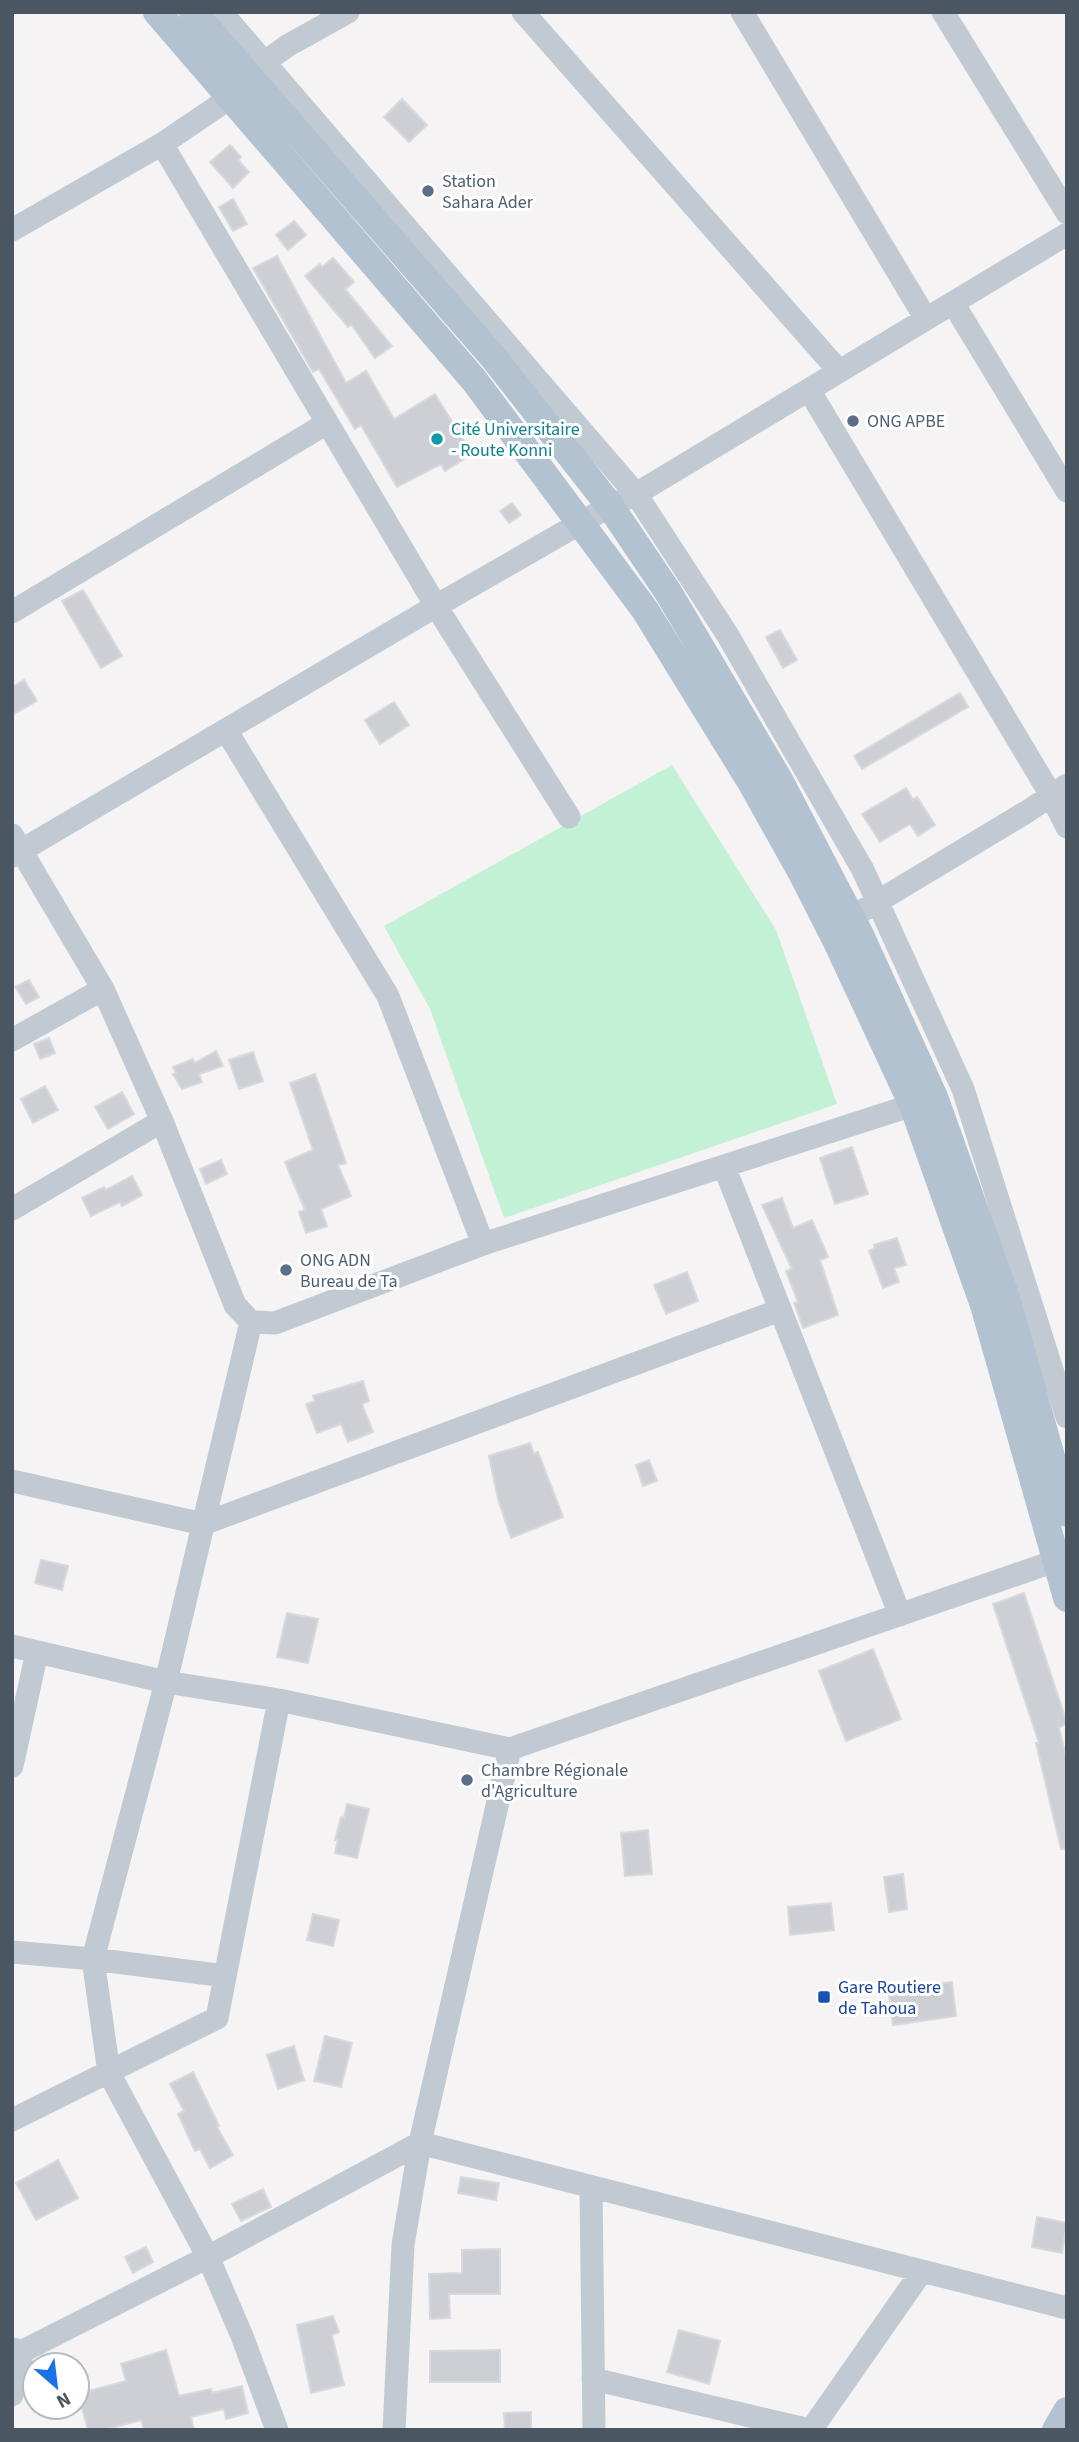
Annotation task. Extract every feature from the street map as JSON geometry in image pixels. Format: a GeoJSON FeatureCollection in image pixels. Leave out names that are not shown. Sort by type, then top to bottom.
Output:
{"type":"FeatureCollection","features":[{"type":"Feature","properties":{"kind":"main road"},"geometry":{"type":"LineString","coordinates":[[157,12],[474,380],[645,610],[768,787]]}},
{"type":"Feature","properties":{"kind":"main road"},"geometry":{"type":"LineString","coordinates":[[193,12],[260,72],[494,358],[610,506],[668,592],[841,923],[924,1101],[1006,1298],[1067,1513]]}},
{"type":"Feature","properties":{"kind":"main road"},"geometry":{"type":"LineString","coordinates":[[924,1101],[1062,1559],[1067,1598]]}},
{"type":"Feature","properties":{"kind":"main road"},"geometry":{"type":"LineString","coordinates":[[1056,2430],[1067,2411]]}},
{"type":"Feature","properties":{"kind":"street"},"geometry":{"type":"LineString","coordinates":[[221,12],[260,72],[636,494],[727,634],[863,870],[963,1089],[1067,1417]]}},
{"type":"Feature","properties":{"kind":"street"},"geometry":{"type":"LineString","coordinates":[[12,230],[163,144],[230,98],[287,46],[348,12]]}},
{"type":"Feature","properties":{"kind":"street"},"geometry":{"type":"LineString","coordinates":[[523,12],[839,371]]}},
{"type":"Feature","properties":{"kind":"street"},"geometry":{"type":"LineString","coordinates":[[742,12],[926,319]]}},
{"type":"Feature","properties":{"kind":"street"},"geometry":{"type":"LineString","coordinates":[[943,12],[1067,213]]}},
{"type":"Feature","properties":{"kind":"street"},"geometry":{"type":"LineString","coordinates":[[163,144],[436,606],[569,817]]}},
{"type":"Feature","properties":{"kind":"street"},"geometry":{"type":"LineString","coordinates":[[924,1101],[483,1244],[275,1323],[251,1322],[235,1305],[162,1121],[103,989],[15,847],[226,730],[580,523],[636,494],[1067,234]]}},
{"type":"Feature","properties":{"kind":"street"},"geometry":{"type":"LineString","coordinates":[[953,303],[1067,491]]}},
{"type":"Feature","properties":{"kind":"street"},"geometry":{"type":"LineString","coordinates":[[809,390],[1059,790],[1067,827]]}},
{"type":"Feature","properties":{"kind":"street"},"geometry":{"type":"LineString","coordinates":[[12,612],[327,423]]}},
{"type":"Feature","properties":{"kind":"street"},"geometry":{"type":"LineString","coordinates":[[226,730],[388,996],[483,1244]]}},
{"type":"Feature","properties":{"kind":"street"},"geometry":{"type":"LineString","coordinates":[[841,923],[1059,790]]}},
{"type":"Feature","properties":{"kind":"street"},"geometry":{"type":"LineString","coordinates":[[12,1040],[103,989]]}},
{"type":"Feature","properties":{"kind":"street"},"geometry":{"type":"LineString","coordinates":[[12,1209],[162,1121]]}},
{"type":"Feature","properties":{"kind":"street"},"geometry":{"type":"LineString","coordinates":[[724,1166],[900,1615]]}},
{"type":"Feature","properties":{"kind":"street"},"geometry":{"type":"LineString","coordinates":[[12,1481],[203,1524],[780,1310]]}},
{"type":"Feature","properties":{"kind":"street"},"geometry":{"type":"LineString","coordinates":[[251,1322],[166,1682],[93,1959],[109,2073],[208,2257],[242,2336],[277,2430]]}},
{"type":"Feature","properties":{"kind":"street"},"geometry":{"type":"LineString","coordinates":[[12,1646],[166,1682],[279,1700],[510,1749],[1062,1559]]}},
{"type":"Feature","properties":{"kind":"street"},"geometry":{"type":"LineString","coordinates":[[12,1766],[37,1652]]}},
{"type":"Feature","properties":{"kind":"street"},"geometry":{"type":"LineString","coordinates":[[12,2120],[217,2018],[279,1700]]}},
{"type":"Feature","properties":{"kind":"street"},"geometry":{"type":"LineString","coordinates":[[394,2430],[403,2245],[420,2143],[510,1749]]}},
{"type":"Feature","properties":{"kind":"street"},"geometry":{"type":"LineString","coordinates":[[12,1952],[93,1959],[225,1976]]}},
{"type":"Feature","properties":{"kind":"street"},"geometry":{"type":"LineString","coordinates":[[12,2395],[18,2350],[208,2257],[420,2143],[1067,2308]]}},
{"type":"Feature","properties":{"kind":"street"},"geometry":{"type":"LineString","coordinates":[[591,2186],[594,2430]]}},
{"type":"Feature","properties":{"kind":"street"},"geometry":{"type":"LineString","coordinates":[[593,2379],[811,2430],[922,2271]]}},
{"type":"Feature","properties":{"kind":"green space"},"geometry":{"type":"Polygon","coordinates":[[[672,765],[776,930],[837,1104],[504,1218],[430,1009],[384,926],[672,765]]]}},
{"type":"Feature","properties":{"kind":"building"},"geometry":{"type":"Polygon","coordinates":[[[402,99],[427,125],[409,142],[384,117],[402,99]]]}},
{"type":"Feature","properties":{"kind":"building"},"geometry":{"type":"Polygon","coordinates":[[[230,145],[249,172],[233,188],[210,162],[230,145]]]}},
{"type":"Feature","properties":{"kind":"building"},"geometry":{"type":"Polygon","coordinates":[[[233,199],[247,224],[233,231],[219,207],[233,199]]]}},
{"type":"Feature","properties":{"kind":"building"},"geometry":{"type":"Polygon","coordinates":[[[294,221],[306,235],[288,250],[276,235],[294,221]]]}},
{"type":"Feature","properties":{"kind":"building"},"geometry":{"type":"Polygon","coordinates":[[[277,256],[346,383],[366,371],[394,419],[435,394],[472,454],[445,471],[441,464],[397,487],[361,425],[355,429],[319,369],[313,372],[253,268],[277,256]]]}},
{"type":"Feature","properties":{"kind":"building"},"geometry":{"type":"Polygon","coordinates":[[[333,258],[354,282],[345,289],[392,346],[375,358],[351,324],[348,327],[305,276],[333,258]]]}},
{"type":"Feature","properties":{"kind":"building"},"geometry":{"type":"Polygon","coordinates":[[[512,503],[521,515],[509,523],[500,511],[512,503]]]}},
{"type":"Feature","properties":{"kind":"building"},"geometry":{"type":"Polygon","coordinates":[[[83,590],[122,656],[101,668],[62,601],[83,590]]]}},
{"type":"Feature","properties":{"kind":"building"},"geometry":{"type":"Polygon","coordinates":[[[780,630],[797,660],[783,668],[766,637],[780,630]]]}},
{"type":"Feature","properties":{"kind":"building"},"geometry":{"type":"Polygon","coordinates":[[[24,680],[37,701],[12,715],[12,687],[24,680]]]}},
{"type":"Feature","properties":{"kind":"building"},"geometry":{"type":"Polygon","coordinates":[[[960,693],[968,707],[862,769],[854,756],[960,693]]]}},
{"type":"Feature","properties":{"kind":"building"},"geometry":{"type":"Polygon","coordinates":[[[394,702],[409,725],[380,744],[365,720],[394,702]]]}},
{"type":"Feature","properties":{"kind":"building"},"geometry":{"type":"Polygon","coordinates":[[[906,788],[913,800],[917,797],[935,825],[918,836],[910,824],[880,842],[862,814],[906,788]]]}},
{"type":"Feature","properties":{"kind":"building"},"geometry":{"type":"Polygon","coordinates":[[[29,980],[39,997],[26,1004],[15,987],[29,980]]]}},
{"type":"Feature","properties":{"kind":"building"},"geometry":{"type":"Polygon","coordinates":[[[49,1038],[55,1053],[40,1059],[34,1044],[49,1038]]]}},
{"type":"Feature","properties":{"kind":"building"},"geometry":{"type":"Polygon","coordinates":[[[216,1051],[223,1066],[199,1074],[202,1082],[182,1089],[173,1074],[176,1073],[173,1067],[193,1059],[195,1063],[216,1051]]]}},
{"type":"Feature","properties":{"kind":"building"},"geometry":{"type":"Polygon","coordinates":[[[253,1052],[263,1081],[239,1089],[229,1060],[253,1052]]]}},
{"type":"Feature","properties":{"kind":"building"},"geometry":{"type":"Polygon","coordinates":[[[315,1074],[346,1163],[338,1165],[351,1196],[321,1209],[327,1226],[306,1233],[299,1212],[305,1210],[285,1162],[313,1150],[290,1083],[315,1074]]]}},
{"type":"Feature","properties":{"kind":"building"},"geometry":{"type":"Polygon","coordinates":[[[45,1086],[58,1110],[33,1123],[21,1099],[45,1086]]]}},
{"type":"Feature","properties":{"kind":"building"},"geometry":{"type":"Polygon","coordinates":[[[122,1092],[134,1114],[108,1129],[95,1107],[122,1092]]]}},
{"type":"Feature","properties":{"kind":"building"},"geometry":{"type":"Polygon","coordinates":[[[852,1147],[868,1194],[835,1204],[820,1158],[852,1147]]]}},
{"type":"Feature","properties":{"kind":"building"},"geometry":{"type":"Polygon","coordinates":[[[221,1160],[227,1174],[206,1184],[200,1169],[221,1160]]]}},
{"type":"Feature","properties":{"kind":"building"},"geometry":{"type":"Polygon","coordinates":[[[132,1176],[142,1195],[122,1206],[120,1202],[91,1216],[82,1198],[104,1187],[106,1190],[132,1176]]]}},
{"type":"Feature","properties":{"kind":"building"},"geometry":{"type":"Polygon","coordinates":[[[782,1198],[793,1228],[812,1220],[828,1257],[820,1260],[838,1315],[803,1328],[794,1303],[798,1302],[786,1271],[792,1269],[762,1205],[782,1198]]]}},
{"type":"Feature","properties":{"kind":"building"},"geometry":{"type":"Polygon","coordinates":[[[897,1238],[906,1265],[894,1268],[899,1282],[883,1288],[869,1251],[875,1248],[874,1245],[897,1238]]]}},
{"type":"Feature","properties":{"kind":"building"},"geometry":{"type":"Polygon","coordinates":[[[687,1272],[698,1301],[666,1314],[654,1285],[687,1272]]]}},
{"type":"Feature","properties":{"kind":"building"},"geometry":{"type":"Polygon","coordinates":[[[363,1381],[369,1401],[362,1404],[373,1432],[348,1442],[341,1424],[317,1433],[306,1404],[315,1401],[313,1396],[363,1381]]]}},
{"type":"Feature","properties":{"kind":"building"},"geometry":{"type":"Polygon","coordinates":[[[530,1443],[534,1454],[538,1452],[563,1517],[511,1538],[498,1499],[489,1456],[530,1443]]]}},
{"type":"Feature","properties":{"kind":"building"},"geometry":{"type":"Polygon","coordinates":[[[649,1460],[657,1481],[643,1486],[636,1465],[649,1460]]]}},
{"type":"Feature","properties":{"kind":"building"},"geometry":{"type":"Polygon","coordinates":[[[41,1560],[68,1566],[62,1590],[35,1583],[41,1560]]]}},
{"type":"Feature","properties":{"kind":"building"},"geometry":{"type":"Polygon","coordinates":[[[1024,1593],[1067,1723],[1059,1728],[1067,1760],[1067,1849],[1061,1849],[1036,1743],[1039,1743],[993,1604],[1024,1593]]]}},
{"type":"Feature","properties":{"kind":"building"},"geometry":{"type":"Polygon","coordinates":[[[287,1613],[318,1619],[308,1663],[277,1657],[287,1613]]]}},
{"type":"Feature","properties":{"kind":"building"},"geometry":{"type":"Polygon","coordinates":[[[873,1649],[901,1719],[846,1741],[819,1671],[873,1649]]]}},
{"type":"Feature","properties":{"kind":"building"},"geometry":{"type":"Polygon","coordinates":[[[347,1804],[369,1809],[357,1858],[335,1853],[338,1840],[335,1840],[347,1804]]]}},
{"type":"Feature","properties":{"kind":"building"},"geometry":{"type":"Polygon","coordinates":[[[648,1830],[652,1874],[625,1876],[621,1833],[648,1830]]]}},
{"type":"Feature","properties":{"kind":"building"},"geometry":{"type":"Polygon","coordinates":[[[903,1874],[907,1909],[889,1912],[884,1877],[903,1874]]]}},
{"type":"Feature","properties":{"kind":"building"},"geometry":{"type":"Polygon","coordinates":[[[831,1903],[834,1930],[790,1935],[788,1907],[831,1903]]]}},
{"type":"Feature","properties":{"kind":"building"},"geometry":{"type":"Polygon","coordinates":[[[313,1914],[339,1920],[333,1946],[307,1940],[313,1914]]]}},
{"type":"Feature","properties":{"kind":"building"},"geometry":{"type":"Polygon","coordinates":[[[952,1982],[956,2016],[893,2025],[888,1988],[952,1982]]]}},
{"type":"Feature","properties":{"kind":"building"},"geometry":{"type":"Polygon","coordinates":[[[325,2036],[352,2043],[341,2087],[314,2081],[325,2036]]]}},
{"type":"Feature","properties":{"kind":"building"},"geometry":{"type":"Polygon","coordinates":[[[294,2046],[304,2080],[278,2089],[267,2055],[294,2046]]]}},
{"type":"Feature","properties":{"kind":"building"},"geometry":{"type":"Polygon","coordinates":[[[193,2072],[219,2126],[217,2127],[233,2155],[210,2168],[200,2149],[195,2151],[178,2114],[184,2111],[170,2084],[193,2072]]]}},
{"type":"Feature","properties":{"kind":"building"},"geometry":{"type":"Polygon","coordinates":[[[58,2160],[78,2198],[36,2220],[16,2183],[58,2160]]]}},
{"type":"Feature","properties":{"kind":"building"},"geometry":{"type":"Polygon","coordinates":[[[461,2177],[499,2183],[496,2200],[458,2193],[461,2177]]]}},
{"type":"Feature","properties":{"kind":"building"},"geometry":{"type":"Polygon","coordinates":[[[263,2189],[271,2207],[241,2221],[232,2204],[263,2189]]]}},
{"type":"Feature","properties":{"kind":"building"},"geometry":{"type":"Polygon","coordinates":[[[1037,2217],[1067,2223],[1062,2253],[1032,2247],[1037,2217]]]}},
{"type":"Feature","properties":{"kind":"building"},"geometry":{"type":"Polygon","coordinates":[[[146,2247],[153,2262],[133,2273],[125,2257],[146,2247]]]}},
{"type":"Feature","properties":{"kind":"building"},"geometry":{"type":"Polygon","coordinates":[[[500,2249],[500,2294],[449,2294],[450,2318],[430,2319],[429,2274],[462,2273],[462,2250],[500,2249]]]}},
{"type":"Feature","properties":{"kind":"building"},"geometry":{"type":"Polygon","coordinates":[[[333,2316],[339,2332],[332,2335],[344,2385],[311,2393],[297,2325],[333,2316]]]}},
{"type":"Feature","properties":{"kind":"building"},"geometry":{"type":"Polygon","coordinates":[[[679,2330],[720,2341],[709,2384],[667,2372],[679,2330]]]}},
{"type":"Feature","properties":{"kind":"building"},"geometry":{"type":"Polygon","coordinates":[[[166,2350],[179,2396],[211,2389],[212,2393],[242,2386],[248,2413],[226,2419],[224,2409],[191,2417],[194,2430],[144,2430],[141,2420],[104,2430],[88,2430],[86,2421],[91,2421],[91,2390],[126,2381],[121,2364],[166,2350]]]}},
{"type":"Feature","properties":{"kind":"building"},"geometry":{"type":"Polygon","coordinates":[[[500,2350],[500,2382],[430,2382],[430,2351],[500,2350]]]}},
{"type":"Feature","properties":{"kind":"building"},"geometry":{"type":"Polygon","coordinates":[[[531,2412],[531,2430],[505,2430],[504,2413],[531,2412]]]}},
{"type":"Feature","properties":{"kind":"place","name":"Station Sahara Ader"},"geometry":{"type":"Point","coordinates":[428,191]}},
{"type":"Feature","properties":{"kind":"place","name":"ONG APBE"},"geometry":{"type":"Point","coordinates":[853,421]}},
{"type":"Feature","properties":{"kind":"place","name":"Cité Universitaire - Route Konni"},"geometry":{"type":"Point","coordinates":[437,439]}},
{"type":"Feature","properties":{"kind":"place","name":"ONG ADN Bureau de Ta"},"geometry":{"type":"Point","coordinates":[286,1270]}},
{"type":"Feature","properties":{"kind":"place","name":"Chambre Régionale d'Agriculture"},"geometry":{"type":"Point","coordinates":[467,1780]}},
{"type":"Feature","properties":{"kind":"place","name":"Gare Routiere de Tahoua"},"geometry":{"type":"Point","coordinates":[824,1997]}}]}
